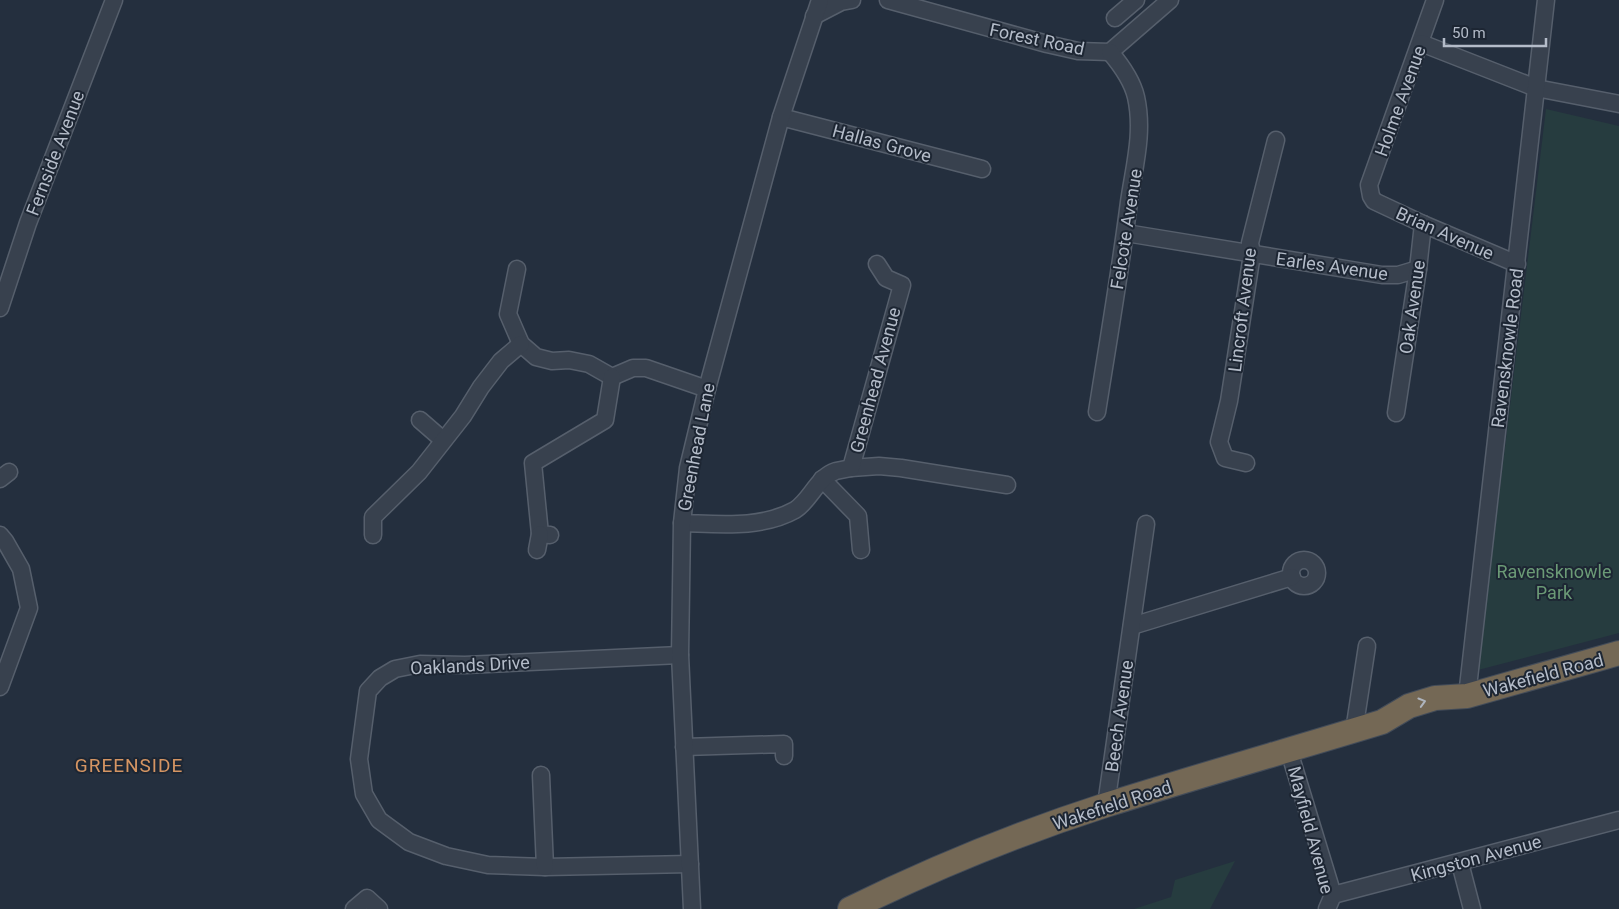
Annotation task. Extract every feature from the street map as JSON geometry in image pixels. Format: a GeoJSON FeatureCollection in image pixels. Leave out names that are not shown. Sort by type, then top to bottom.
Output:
{"type":"FeatureCollection","features":[{"type":"Feature","properties":{"kind":"highway","name":"Wakefield Road"},"geometry":{"type":"LineString","coordinates":[[850,909],[903,883],[999,843],[1106,805],[1382,722],[1413,721],[1439,714],[1467,696],[1619,653]]}},
{"type":"Feature","properties":{"kind":"street","name":"Fernside Avenue"},"geometry":{"type":"LineString","coordinates":[[0,308],[6,269],[28,223],[114,0]]}},
{"type":"Feature","properties":{"kind":"street","name":"Greenhead Lane"},"geometry":{"type":"LineString","coordinates":[[692,909],[680,654],[682,523],[688,468],[707,389],[781,117],[820,0]]}},
{"type":"Feature","properties":{"kind":"street"},"geometry":{"type":"LineString","coordinates":[[814,16],[841,2],[852,0]]}},
{"type":"Feature","properties":{"kind":"street","name":"Forest Road"},"geometry":{"type":"LineString","coordinates":[[888,0],[1047,44],[1078,51],[1110,52],[1167,1]]}},
{"type":"Feature","properties":{"kind":"street"},"geometry":{"type":"LineString","coordinates":[[1115,18],[1136,0]]}},
{"type":"Feature","properties":{"kind":"street","name":"Holme Avenue"},"geometry":{"type":"LineString","coordinates":[[1374,200],[1371,196],[1369,185],[1436,0]]}},
{"type":"Feature","properties":{"kind":"street","name":"Ravensknowle Road"},"geometry":{"type":"LineString","coordinates":[[1467,696],[1546,0]]}},
{"type":"Feature","properties":{"kind":"street"},"geometry":{"type":"LineString","coordinates":[[1421,43],[1536,88],[1619,104]]}},
{"type":"Feature","properties":{"kind":"street","name":"Felcote Avenue"},"geometry":{"type":"LineString","coordinates":[[1097,412],[1138,158],[1139,115],[1136,96],[1128,77],[1110,52]]}},
{"type":"Feature","properties":{"kind":"street","name":"Hallas Grove"},"geometry":{"type":"LineString","coordinates":[[781,117],[982,169]]}},
{"type":"Feature","properties":{"kind":"street","name":"Lincroft Avenue"},"geometry":{"type":"LineString","coordinates":[[1246,463],[1224,458],[1219,442],[1229,401],[1252,254],[1250,243],[1276,140]]}},
{"type":"Feature","properties":{"kind":"street","name":"Brian Avenue"},"geometry":{"type":"LineString","coordinates":[[1374,200],[1423,224],[1517,264]]}},
{"type":"Feature","properties":{"kind":"street","name":"Oak Avenue"},"geometry":{"type":"LineString","coordinates":[[1396,413],[1418,270],[1423,224]]}},
{"type":"Feature","properties":{"kind":"street","name":"Earles Avenue"},"geometry":{"type":"LineString","coordinates":[[1126,233],[1382,276],[1398,275],[1418,270]]}},
{"type":"Feature","properties":{"kind":"street","name":"Greenhead Avenue"},"geometry":{"type":"LineString","coordinates":[[682,523],[741,524],[762,522],[780,517],[797,509],[822,479],[835,471],[851,468],[902,284],[886,278],[877,264]]}},
{"type":"Feature","properties":{"kind":"street"},"geometry":{"type":"LineString","coordinates":[[518,269],[508,314],[521,344],[536,356],[552,360],[569,360],[589,364],[612,377]]}},
{"type":"Feature","properties":{"kind":"street"},"geometry":{"type":"LineString","coordinates":[[373,535],[373,517],[419,472],[463,416],[481,387],[501,361],[521,344]]}},
{"type":"Feature","properties":{"kind":"street"},"geometry":{"type":"LineString","coordinates":[[612,377],[633,368],[646,368],[707,389]]}},
{"type":"Feature","properties":{"kind":"street"},"geometry":{"type":"LineString","coordinates":[[537,550],[545,534],[533,463],[605,420],[612,377]]}},
{"type":"Feature","properties":{"kind":"street"},"geometry":{"type":"LineString","coordinates":[[420,420],[443,440]]}},
{"type":"Feature","properties":{"kind":"street"},"geometry":{"type":"LineString","coordinates":[[851,468],[879,466],[901,468],[1007,485]]}},
{"type":"Feature","properties":{"kind":"street"},"geometry":{"type":"LineString","coordinates":[[822,479],[858,516],[861,550]]}},
{"type":"Feature","properties":{"kind":"street","name":"Beech Avenue"},"geometry":{"type":"LineString","coordinates":[[1106,805],[1146,524]]}},
{"type":"Feature","properties":{"kind":"street"},"geometry":{"type":"LineString","coordinates":[[0,535],[21,569],[29,608],[0,687]]}},
{"type":"Feature","properties":{"kind":"street"},"geometry":{"type":"LineString","coordinates":[[1132,626],[1292,577]]}},
{"type":"Feature","properties":{"kind":"street"},"geometry":{"type":"LineString","coordinates":[[1354,731],[1367,646]]}},
{"type":"Feature","properties":{"kind":"street","name":"Oaklands Drive"},"geometry":{"type":"LineString","coordinates":[[680,654],[465,665],[420,664],[395,669],[380,678],[368,691],[359,759],[364,794],[379,820],[409,842],[446,856],[488,865],[545,867],[690,864]]}},
{"type":"Feature","properties":{"kind":"street"},"geometry":{"type":"LineString","coordinates":[[684,747],[784,744],[784,756]]}},
{"type":"Feature","properties":{"kind":"street","name":"Mayfield Avenue"},"geometry":{"type":"LineString","coordinates":[[1288,751],[1330,902]]}},
{"type":"Feature","properties":{"kind":"street"},"geometry":{"type":"LineString","coordinates":[[540,775],[545,867]]}},
{"type":"Feature","properties":{"kind":"street","name":"Kingston Avenue"},"geometry":{"type":"LineString","coordinates":[[1330,902],[1460,863],[1618,825]]}},
{"type":"Feature","properties":{"kind":"street"},"geometry":{"type":"LineString","coordinates":[[1460,863],[1472,909]]}},
{"type":"Feature","properties":{"kind":"street"},"geometry":{"type":"LineString","coordinates":[[354,909],[367,898],[379,909]]}},
{"type":"Feature","properties":{"kind":"green space","name":"Ravensknowle Park"},"geometry":{"type":"Polygon","coordinates":[[[1546,109],[1619,126],[1619,633],[1478,670],[1546,109]]]}},
{"type":"Feature","properties":{"kind":"green space"},"geometry":{"type":"Polygon","coordinates":[[[1235,861],[1210,909],[1134,909],[1171,897],[1175,880],[1235,861]]]}},
{"type":"Feature","properties":{"kind":"district","name":"GREENSIDE"},"geometry":{"type":"Point","coordinates":[129,765]}}]}
